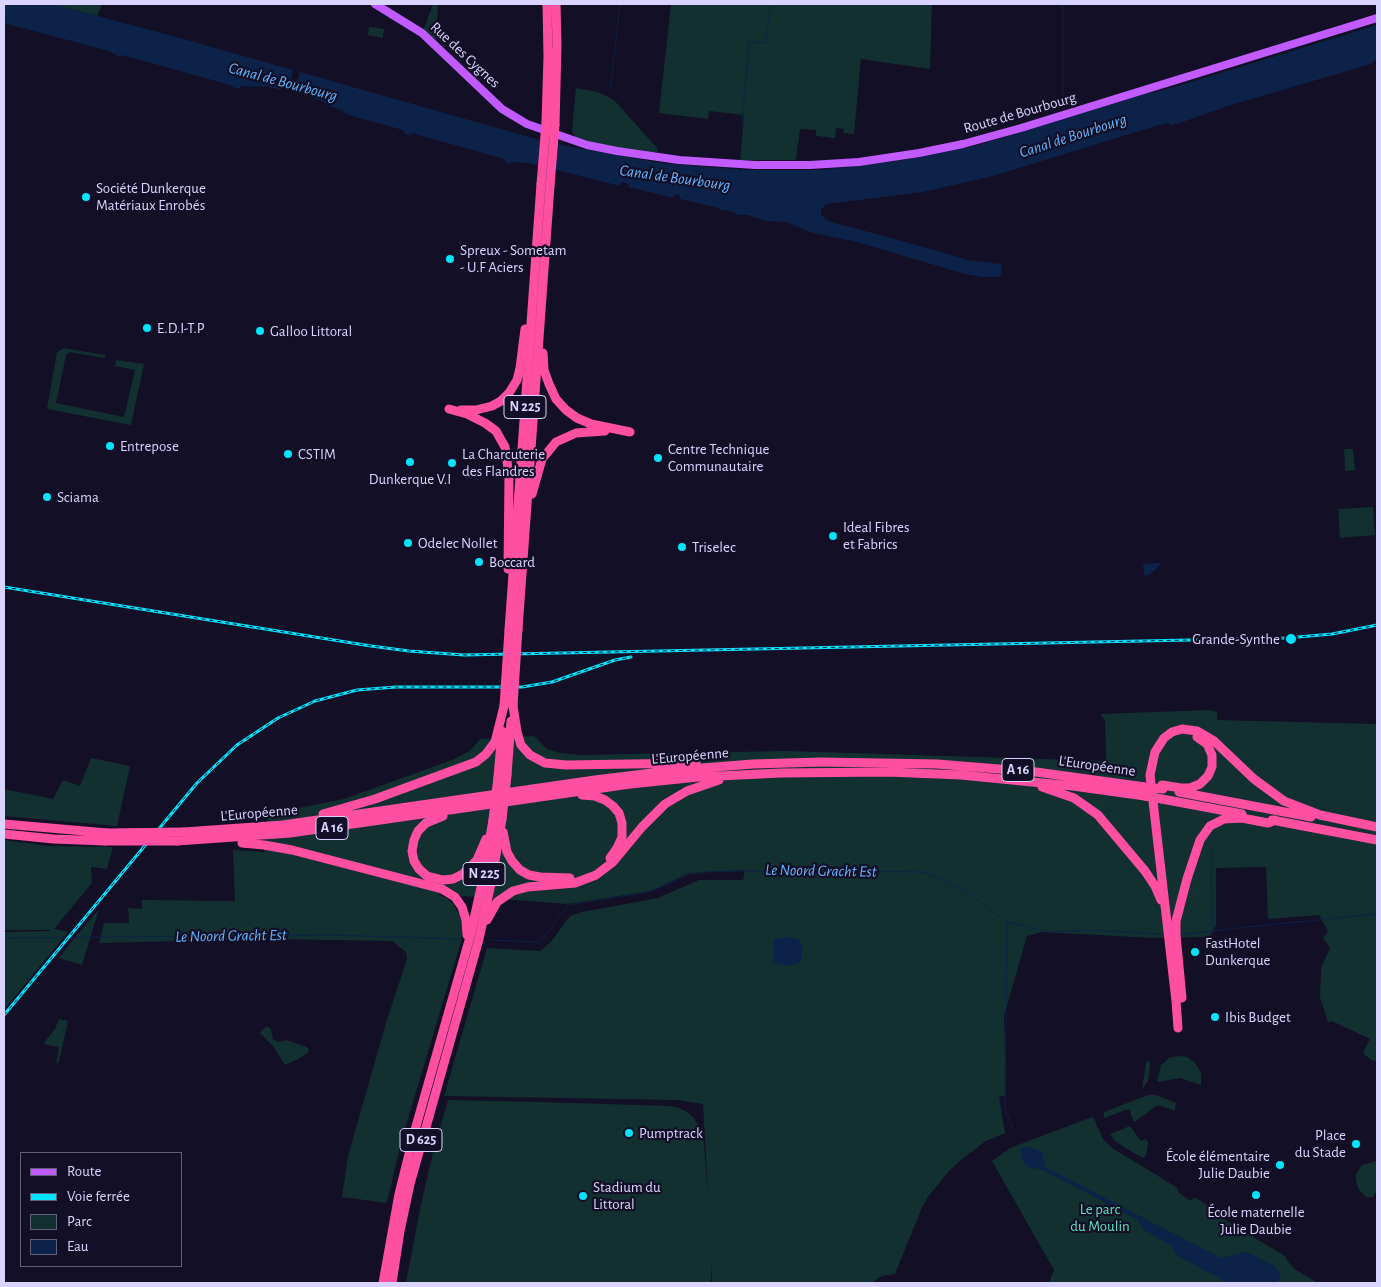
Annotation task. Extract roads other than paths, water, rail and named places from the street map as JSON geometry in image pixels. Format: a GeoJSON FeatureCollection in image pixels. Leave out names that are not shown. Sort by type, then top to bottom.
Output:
{"type":"FeatureCollection","features":[{"type":"Feature","properties":{"kind":"highway","name":"N 225"},"geometry":{"type":"LineString","coordinates":[[548,4],[550,124]]}},
{"type":"Feature","properties":{"kind":"highway","name":"N 225"},"geometry":{"type":"LineString","coordinates":[[514,630],[527,511],[543,288],[546,185],[557,45],[556,4]]}},
{"type":"Feature","properties":{"kind":"highway","name":"N 225"},"geometry":{"type":"LineString","coordinates":[[485,912],[502,776],[508,706],[536,263],[546,185]]}},
{"type":"Feature","properties":{"kind":"highway"},"geometry":{"type":"LineString","coordinates":[[514,630],[508,593],[510,476],[507,454],[500,437],[488,424],[467,414],[449,409],[471,410],[488,407],[502,400],[512,390],[521,365],[529,299],[536,263]]}},
{"type":"Feature","properties":{"kind":"highway"},"geometry":{"type":"LineString","coordinates":[[527,511],[540,466],[547,452],[556,442],[580,432],[630,432],[580,420],[566,410],[556,399],[546,377],[543,361],[543,288]]}},
{"type":"Feature","properties":{"kind":"highway"},"geometry":{"type":"LineString","coordinates":[[508,706],[521,745],[533,757],[549,764],[777,763]]}},
{"type":"Feature","properties":{"kind":"highway"},"geometry":{"type":"LineString","coordinates":[[248,828],[339,810],[473,764],[486,754],[495,742],[508,706]]}},
{"type":"Feature","properties":{"kind":"highway"},"geometry":{"type":"LineString","coordinates":[[1276,820],[1268,822],[1227,818],[1213,824],[1203,834],[1194,854],[1176,928],[1182,1004],[1180,1028],[1150,775],[1154,752],[1164,738],[1175,730],[1194,730],[1217,744],[1268,791],[1305,813],[1314,822],[1377,828]]}},
{"type":"Feature","properties":{"kind":"highway"},"geometry":{"type":"LineString","coordinates":[[1145,788],[1162,791],[1187,788],[1198,785],[1205,780],[1211,770],[1213,761],[1210,750],[1205,742],[1190,734],[1173,736],[1162,747],[1155,766],[1155,782],[1178,961]]}},
{"type":"Feature","properties":{"kind":"highway","name":"L'Européenne"},"geometry":{"type":"LineString","coordinates":[[4,834],[49,838],[106,837],[248,828],[632,775],[777,763],[914,763],[1000,768],[1057,774],[1305,813]]}},
{"type":"Feature","properties":{"kind":"highway","name":"L'Européenne"},"geometry":{"type":"LineString","coordinates":[[4,824],[106,837],[177,842],[280,834],[558,794],[680,779],[781,773],[888,772],[978,776],[1072,786],[1145,788]]}},
{"type":"Feature","properties":{"kind":"highway"},"geometry":{"type":"LineString","coordinates":[[470,956],[492,910],[497,902],[506,894],[528,887],[575,883],[596,875],[616,859],[657,811],[673,798],[687,791],[719,780],[781,773]]}},
{"type":"Feature","properties":{"kind":"highway"},"geometry":{"type":"LineString","coordinates":[[978,776],[1054,790],[1074,798],[1095,812],[1112,829],[1153,882],[1162,902],[1168,928]]}},
{"type":"Feature","properties":{"kind":"highway","name":"L'Européenne"},"geometry":{"type":"LineString","coordinates":[[1162,791],[1276,820],[1314,822],[1377,840]]}},
{"type":"Feature","properties":{"kind":"highway"},"geometry":{"type":"LineString","coordinates":[[497,820],[507,852],[514,864],[523,872],[543,878],[565,878],[591,872],[609,859],[619,845],[623,830],[620,817],[613,806],[602,798],[592,795],[558,794]]}},
{"type":"Feature","properties":{"kind":"highway"},"geometry":{"type":"LineString","coordinates":[[486,805],[440,816],[426,823],[418,831],[414,840],[412,851],[415,863],[424,874],[433,878],[443,880],[459,876],[469,870],[477,860],[497,820]]}},
{"type":"Feature","properties":{"kind":"highway","name":"N 225"},"geometry":{"type":"LineString","coordinates":[[472,927],[497,820]]}},
{"type":"Feature","properties":{"kind":"highway"},"geometry":{"type":"LineString","coordinates":[[177,842],[252,843],[271,846],[442,889],[455,898],[464,912],[470,956]]}},
{"type":"Feature","properties":{"kind":"highway","name":"D 625"},"geometry":{"type":"LineString","coordinates":[[383,1283],[393,1222],[406,1166],[485,912]]}},
{"type":"Feature","properties":{"kind":"highway","name":"D 625"},"geometry":{"type":"LineString","coordinates":[[392,1283],[400,1230],[415,1165],[470,956],[472,927]]}},
{"type":"Feature","properties":{"kind":"main road","name":"Rue des Cygnes"},"geometry":{"type":"LineString","coordinates":[[369,4],[403,20]]}},
{"type":"Feature","properties":{"kind":"main road","name":"Rue des Cygnes"},"geometry":{"type":"LineString","coordinates":[[375,4],[403,20],[430,40],[507,113]]}},
{"type":"Feature","properties":{"kind":"main road","name":"Route de Bourbourg"},"geometry":{"type":"LineString","coordinates":[[507,113],[532,126],[587,145],[658,158],[728,164],[798,165],[859,162],[925,152],[996,136],[1377,18]]}},
{"type":"Feature","properties":{"kind":"water","name":"Canal de Bourbourg"},"geometry":{"type":"Polygon","coordinates":[[[4,4],[52,4],[173,36],[536,139],[660,163],[745,170],[819,170],[851,167],[910,159],[975,146],[1377,25],[1377,59],[1371,64],[1231,105],[1177,124],[1159,125],[993,176],[923,192],[827,204],[821,209],[821,215],[828,221],[968,260],[1001,264],[1002,272],[999,277],[983,277],[965,274],[857,242],[812,233],[787,222],[766,221],[747,215],[738,215],[731,211],[680,199],[680,196],[675,194],[673,198],[628,187],[629,184],[622,182],[620,186],[533,164],[517,162],[507,164],[504,159],[412,133],[411,136],[403,130],[352,116],[308,95],[281,87],[280,90],[271,87],[241,86],[239,89],[151,63],[121,55],[120,57],[109,51],[4,23],[4,4]]]}},
{"type":"Feature","properties":{"kind":"water"},"geometry":{"type":"Polygon","coordinates":[[[1160,563],[1149,575],[1144,576],[1143,564],[1160,563]]]}},
{"type":"Feature","properties":{"kind":"water"},"geometry":{"type":"Polygon","coordinates":[[[791,937],[799,940],[802,946],[801,962],[788,966],[773,963],[774,939],[791,937]]]}},
{"type":"Feature","properties":{"kind":"water"},"geometry":{"type":"Polygon","coordinates":[[[1029,1147],[1043,1154],[1045,1167],[1221,1258],[1245,1252],[1276,1267],[1281,1275],[1276,1283],[1226,1283],[1176,1255],[1171,1246],[1144,1230],[1138,1220],[1043,1170],[1027,1167],[1023,1162],[1020,1150],[1021,1148],[1029,1147]]]}},
{"type":"Feature","properties":{"kind":"waterway"},"geometry":{"type":"LineString","coordinates":[[610,91],[620,4]]}},
{"type":"Feature","properties":{"kind":"waterway"},"geometry":{"type":"LineString","coordinates":[[742,124],[749,42],[765,43],[771,4]]}},
{"type":"Feature","properties":{"kind":"waterway"},"geometry":{"type":"LineString","coordinates":[[1063,4],[1063,107]]}},
{"type":"Feature","properties":{"kind":"waterway"},"geometry":{"type":"LineString","coordinates":[[1208,845],[1212,853],[1213,931]]}},
{"type":"Feature","properties":{"kind":"waterway","name":"Le Noord Gracht Est"},"geometry":{"type":"LineString","coordinates":[[490,940],[540,942],[568,905],[643,893],[688,875],[703,872],[751,871],[925,872],[966,892],[1007,922],[1050,932],[1092,930],[1160,934]]}},
{"type":"Feature","properties":{"kind":"waterway","name":"Le Noord Gracht Est"},"geometry":{"type":"LineString","coordinates":[[1181,934],[1377,914]]}},
{"type":"Feature","properties":{"kind":"waterway"},"geometry":{"type":"LineString","coordinates":[[1007,923],[1005,1110],[1013,1129]]}},
{"type":"Feature","properties":{"kind":"waterway","name":"Le Noord Gracht Est"},"geometry":{"type":"LineString","coordinates":[[4,938],[332,935],[459,939]]}},
{"type":"Feature","properties":{"kind":"railway"},"geometry":{"type":"LineString","coordinates":[[4,587],[371,646],[464,655],[1287,638],[1332,634],[1377,625]]}},
{"type":"Feature","properties":{"kind":"railway"},"geometry":{"type":"LineString","coordinates":[[4,1015],[197,783],[237,745],[278,718],[315,701],[357,690],[396,687],[522,687],[552,682],[615,660],[631,657]]}},
{"type":"Feature","properties":{"kind":"place","name":"Société Dunkerque Matériaux Enrobés"},"geometry":{"type":"Point","coordinates":[86,197]}},
{"type":"Feature","properties":{"kind":"place","name":"Spreux - Sometam - U.F Aciers"},"geometry":{"type":"Point","coordinates":[450,259]}},
{"type":"Feature","properties":{"kind":"place","name":"E.D.I-T.P"},"geometry":{"type":"Point","coordinates":[147,328]}},
{"type":"Feature","properties":{"kind":"place","name":"Galloo Littoral"},"geometry":{"type":"Point","coordinates":[260,331]}},
{"type":"Feature","properties":{"kind":"place","name":"Entrepose"},"geometry":{"type":"Point","coordinates":[110,446]}},
{"type":"Feature","properties":{"kind":"place","name":"CSTIM"},"geometry":{"type":"Point","coordinates":[288,454]}},
{"type":"Feature","properties":{"kind":"place","name":"Centre Technique Communautaire"},"geometry":{"type":"Point","coordinates":[658,458]}},
{"type":"Feature","properties":{"kind":"place","name":"Dunkerque V.I"},"geometry":{"type":"Point","coordinates":[410,462]}},
{"type":"Feature","properties":{"kind":"place","name":"La Charcuterie des Flandres"},"geometry":{"type":"Point","coordinates":[452,463]}},
{"type":"Feature","properties":{"kind":"place","name":"Sciama"},"geometry":{"type":"Point","coordinates":[47,497]}},
{"type":"Feature","properties":{"kind":"place","name":"Ideal Fibres et Fabrics"},"geometry":{"type":"Point","coordinates":[833,536]}},
{"type":"Feature","properties":{"kind":"place","name":"Odelec Nollet"},"geometry":{"type":"Point","coordinates":[408,543]}},
{"type":"Feature","properties":{"kind":"place","name":"Triselec"},"geometry":{"type":"Point","coordinates":[682,547]}},
{"type":"Feature","properties":{"kind":"place","name":"Boccard"},"geometry":{"type":"Point","coordinates":[479,562]}},
{"type":"Feature","properties":{"kind":"place","name":"Grande-Synthe"},"geometry":{"type":"Point","coordinates":[1291,639]}},
{"type":"Feature","properties":{"kind":"place","name":"FastHotel Dunkerque"},"geometry":{"type":"Point","coordinates":[1195,952]}},
{"type":"Feature","properties":{"kind":"place","name":"Ibis Budget"},"geometry":{"type":"Point","coordinates":[1215,1017]}},
{"type":"Feature","properties":{"kind":"place","name":"Pumptrack"},"geometry":{"type":"Point","coordinates":[629,1133]}},
{"type":"Feature","properties":{"kind":"place","name":"Place du Stade"},"geometry":{"type":"Point","coordinates":[1356,1144]}},
{"type":"Feature","properties":{"kind":"place","name":"École élémentaire Julie Daubie"},"geometry":{"type":"Point","coordinates":[1280,1165]}},
{"type":"Feature","properties":{"kind":"place","name":"École maternelle Julie Daubie"},"geometry":{"type":"Point","coordinates":[1256,1195]}},
{"type":"Feature","properties":{"kind":"place","name":"Stadium du Littoral"},"geometry":{"type":"Point","coordinates":[583,1196]}},
{"type":"Feature","properties":{"kind":"park label","name":"Le parc du Moulin"},"geometry":{"type":"Point","coordinates":[1100,1218]}}]}
